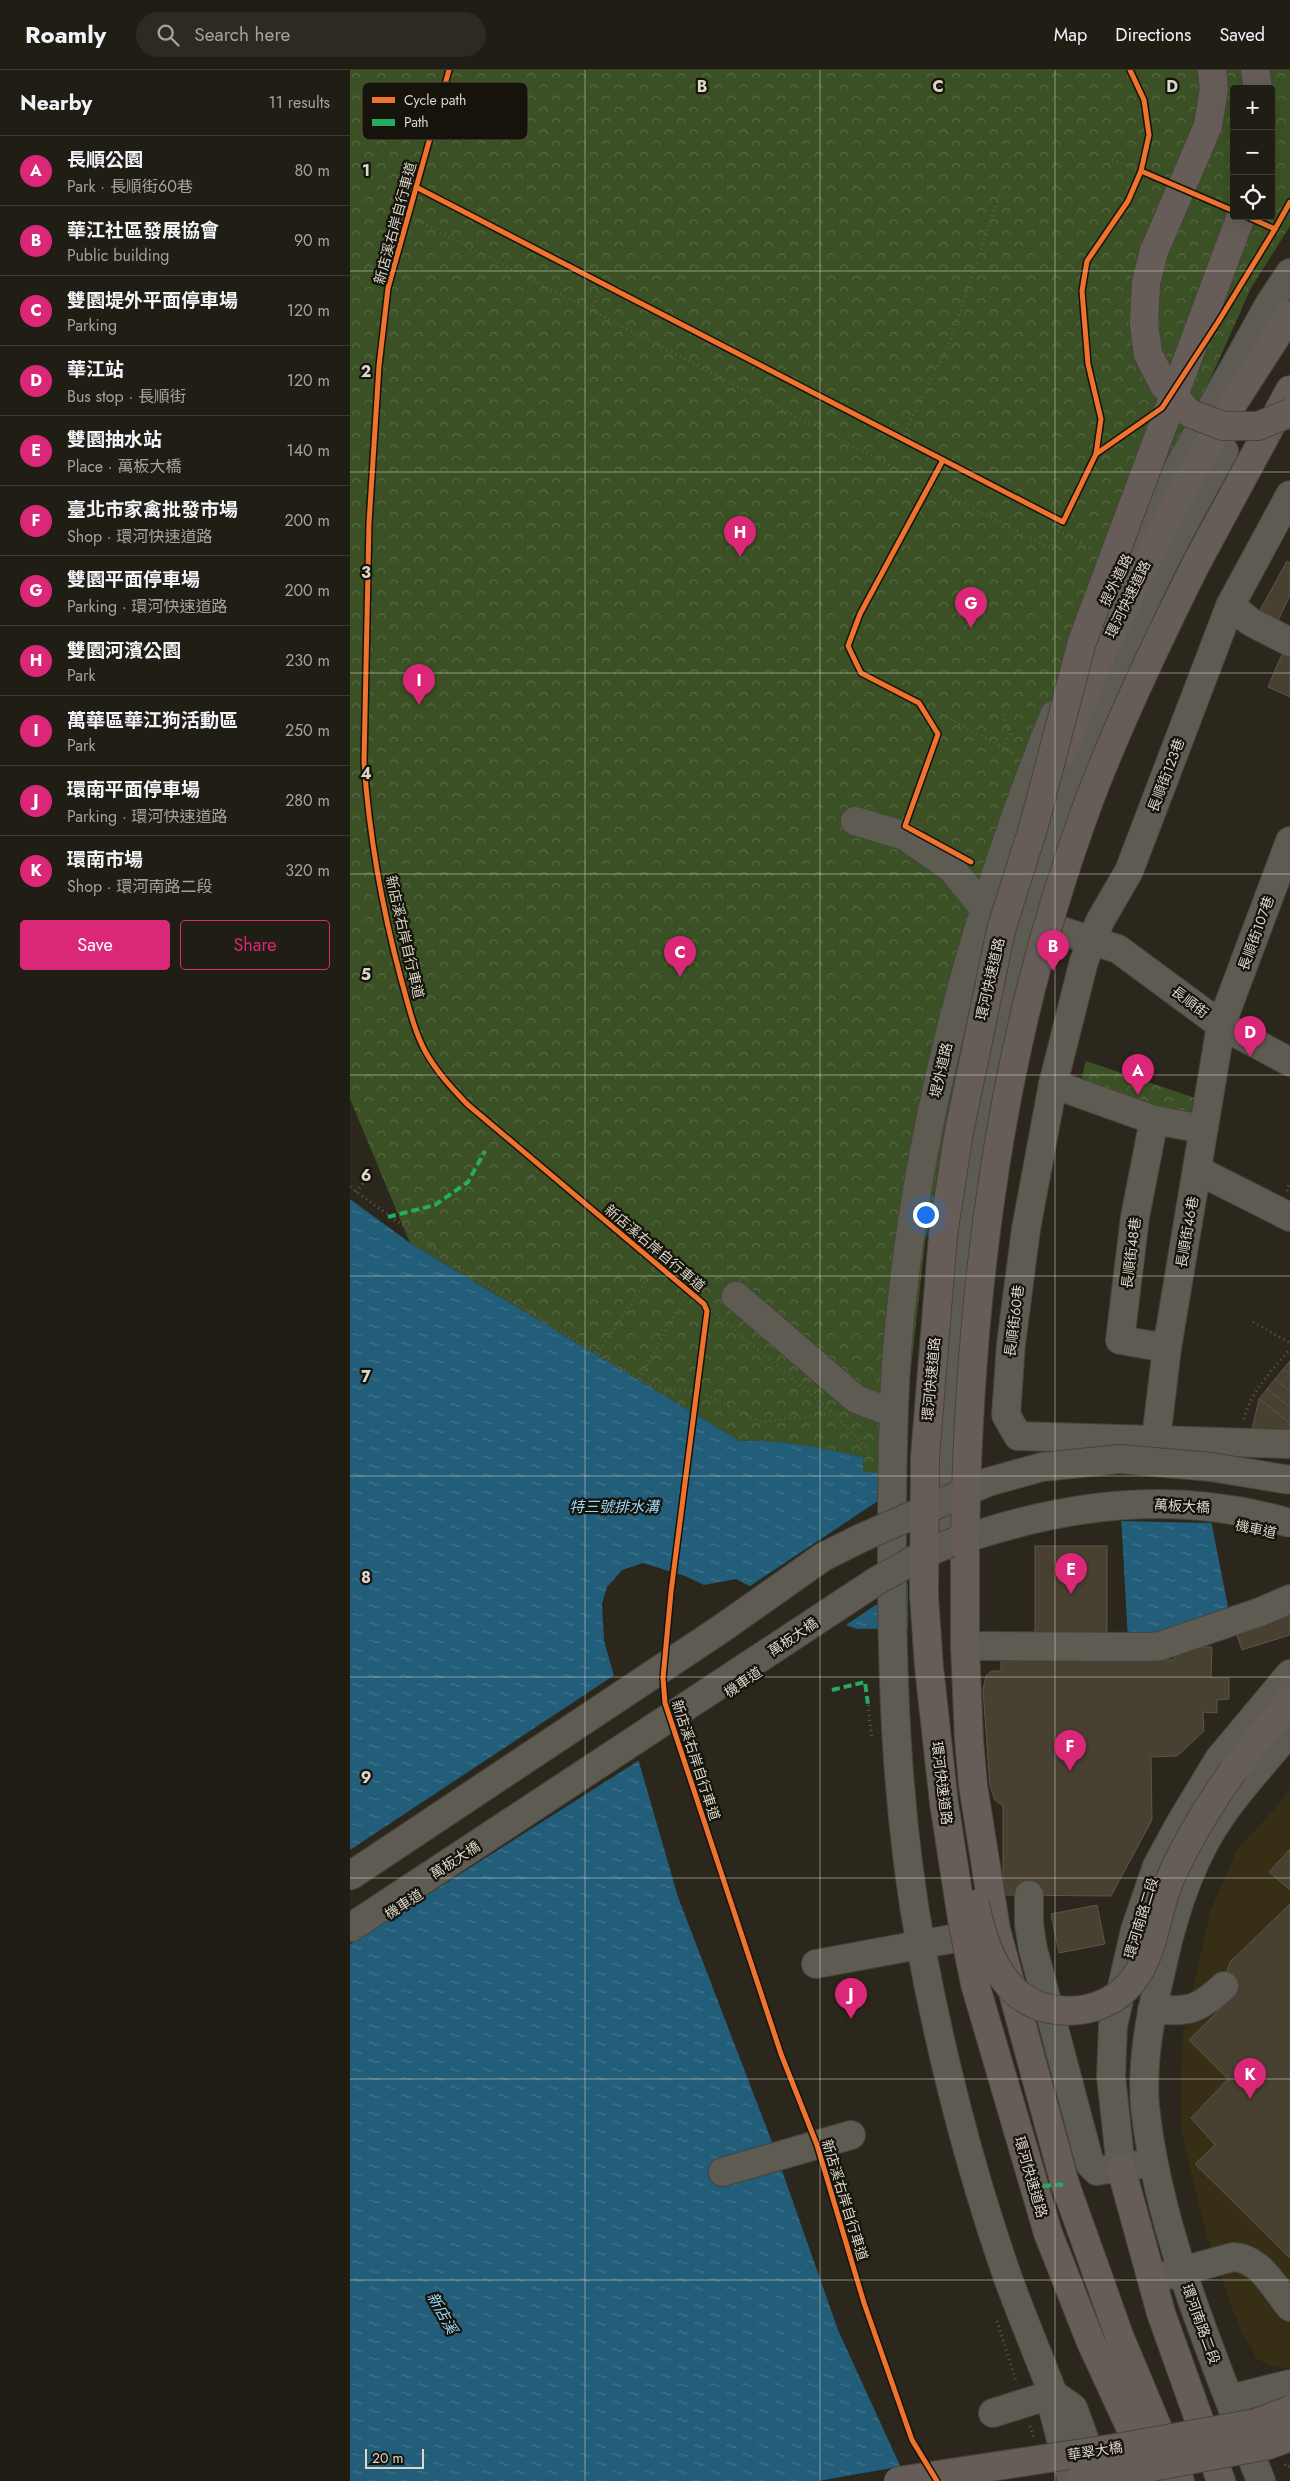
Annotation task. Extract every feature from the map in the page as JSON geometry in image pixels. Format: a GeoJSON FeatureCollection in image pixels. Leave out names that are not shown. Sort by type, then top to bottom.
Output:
{"type":"FeatureCollection","features":[{"type":"Feature","properties":{"kind":"highway"},"geometry":{"type":"LineString","coordinates":[[1212,70],[1214,89],[1208,126],[1154,251],[1146,283],[1144,324],[1148,354],[1164,385],[1189,413],[1223,426],[1258,426],[1290,413]]}},
{"type":"Feature","properties":{"kind":"highway"},"geometry":{"type":"LineString","coordinates":[[1255,70],[1257,85]]}},
{"type":"Feature","properties":{"kind":"highway"},"geometry":{"type":"LineString","coordinates":[[1034,825],[1082,642],[1239,220]]}},
{"type":"Feature","properties":{"kind":"highway","name":"環河快速道路"},"geometry":{"type":"LineString","coordinates":[[1155,2481],[1090,2340],[1048,2233],[975,1984],[962,1919],[944,1802],[929,1667],[924,1596],[924,1457],[943,1235],[959,1132],[1001,930],[1034,825],[1103,650],[1175,504],[1221,422],[1290,315]]}},
{"type":"Feature","properties":{"kind":"highway"},"geometry":{"type":"LineString","coordinates":[[1180,2481],[1120,2338],[1065,2184],[996,1930],[973,1786],[965,1646],[954,1542],[967,1438],[972,1350],[981,1258],[998,1137],[1021,1032],[1051,915],[1089,801],[1151,654],[1197,562],[1290,390]]}},
{"type":"Feature","properties":{"kind":"highway"},"geometry":{"type":"LineString","coordinates":[[929,1667],[978,1916],[992,1961],[1017,1994],[1035,2005],[1056,2011],[1077,2011],[1108,2002],[1125,1989],[1138,1973],[1146,1954],[1161,1903],[1189,1839],[1233,1771],[1290,1700]]}},
{"type":"Feature","properties":{"kind":"highway"},"geometry":{"type":"LineString","coordinates":[[1121,2168],[1152,2280],[1182,2376],[1221,2481]]}},
{"type":"Feature","properties":{"kind":"highway","name":"華翠大橋"},"geometry":{"type":"LineString","coordinates":[[898,2481],[1122,2447],[1218,2430],[1256,2423],[1290,2410]]}},
{"type":"Feature","properties":{"kind":"highway","name":"華翠大橋"},"geometry":{"type":"LineString","coordinates":[[1078,2481],[1268,2444],[1290,2438]]}},
{"type":"Feature","properties":{"kind":"street"},"geometry":{"type":"LineString","coordinates":[[1201,70],[1201,96],[1194,129],[1142,253],[1134,284],[1132,322],[1134,353],[1145,378],[1163,404],[1187,425],[1217,437],[1253,439],[1283,431],[1290,427]]}},
{"type":"Feature","properties":{"kind":"street","name":"提外道路"},"geometry":{"type":"LineString","coordinates":[[983,907],[1034,764],[1062,694],[1123,565],[1270,303],[1290,273]]}},
{"type":"Feature","properties":{"kind":"street"},"geometry":{"type":"LineString","coordinates":[[954,1542],[942,1459],[950,1338],[972,1157],[995,1044],[1047,854],[1131,633],[1200,493],[1224,451]]}},
{"type":"Feature","properties":{"kind":"street","name":"長順街123巷"},"geometry":{"type":"LineString","coordinates":[[1092,939],[1129,870],[1230,606],[1290,495]]}},
{"type":"Feature","properties":{"kind":"street"},"geometry":{"type":"LineString","coordinates":[[1230,606],[1251,622],[1290,642]]}},
{"type":"Feature","properties":{"kind":"street"},"geometry":{"type":"LineString","coordinates":[[855,821],[905,836],[951,868],[983,907],[1092,939]]}},
{"type":"Feature","properties":{"kind":"street","name":"長順街107巷"},"geometry":{"type":"LineString","coordinates":[[1221,1025],[1290,841]]}},
{"type":"Feature","properties":{"kind":"street","name":"堤外道路"},"geometry":{"type":"LineString","coordinates":[[983,907],[939,1075],[910,1238],[893,1413],[882,1455],[892,1624],[894,1714],[904,1828],[921,1945],[948,2070],[976,2177],[1009,2281],[1053,2394],[1054,2413],[1072,2481]]}},
{"type":"Feature","properties":{"kind":"street","name":"長順街"},"geometry":{"type":"LineString","coordinates":[[1092,939],[1118,949],[1221,1025],[1287,1053]]}},
{"type":"Feature","properties":{"kind":"street","name":"長順街60巷"},"geometry":{"type":"LineString","coordinates":[[1092,939],[1084,961],[1053,1084],[1026,1228],[1010,1344],[1006,1415],[1018,1436],[1290,1444]]}},
{"type":"Feature","properties":{"kind":"street","name":"長順街46巷"},"geometry":{"type":"LineString","coordinates":[[1156,1439],[1167,1348],[1221,1025]]}},
{"type":"Feature","properties":{"kind":"street"},"geometry":{"type":"LineString","coordinates":[[1053,1084],[1154,1120],[1203,1129]]}},
{"type":"Feature","properties":{"kind":"street","name":"長順街48巷"},"geometry":{"type":"LineString","coordinates":[[1154,1120],[1135,1217],[1120,1340],[1167,1348]]}},
{"type":"Feature","properties":{"kind":"street"},"geometry":{"type":"LineString","coordinates":[[1197,1170],[1290,1217]]}},
{"type":"Feature","properties":{"kind":"street"},"geometry":{"type":"LineString","coordinates":[[736,1296],[844,1406],[893,1413]]}},
{"type":"Feature","properties":{"kind":"street"},"geometry":{"type":"LineString","coordinates":[[350,1876],[721,1629],[823,1557],[861,1538],[988,1482],[1042,1467],[1120,1459],[1211,1467],[1290,1480]]}},
{"type":"Feature","properties":{"kind":"street"},"geometry":{"type":"LineString","coordinates":[[350,1886],[694,1663],[831,1569],[953,1509],[990,1494],[1051,1478],[1119,1468],[1204,1475],[1290,1489]]}},
{"type":"Feature","properties":{"kind":"street","name":"萬板大橋"},"geometry":{"type":"LineString","coordinates":[[350,1928],[878,1580],[938,1548],[1044,1515],[1098,1506],[1163,1504],[1218,1508],[1290,1523]]}},
{"type":"Feature","properties":{"kind":"street","name":"機車道"},"geometry":{"type":"LineString","coordinates":[[350,1940],[870,1597],[944,1557],[1048,1527],[1099,1519],[1162,1518],[1217,1521],[1290,1538]]}},
{"type":"Feature","properties":{"kind":"street"},"geometry":{"type":"LineString","coordinates":[[965,1646],[1160,1646],[1260,1612],[1290,1599]]}},
{"type":"Feature","properties":{"kind":"street","name":"環河南路二段"},"geometry":{"type":"LineString","coordinates":[[1121,2168],[1111,2076],[1113,2026],[1135,1930],[1157,1866],[1219,1759],[1290,1674]]}},
{"type":"Feature","properties":{"kind":"street","name":"環河南路二段"},"geometry":{"type":"LineString","coordinates":[[1261,2481],[1182,2271],[1155,2162],[1145,2106],[1146,2059],[1152,2010],[1168,1939],[1188,1879],[1222,1814],[1290,1732]]}},
{"type":"Feature","properties":{"kind":"street"},"geometry":{"type":"LineString","coordinates":[[1157,1866],[1188,1879]]}},
{"type":"Feature","properties":{"kind":"street"},"geometry":{"type":"LineString","coordinates":[[1029,1895],[1029,1924],[1034,1948],[1062,2063],[1090,2164],[1097,2171],[1155,2162]]}},
{"type":"Feature","properties":{"kind":"street"},"geometry":{"type":"LineString","coordinates":[[816,1964],[996,1930]]}},
{"type":"Feature","properties":{"kind":"street"},"geometry":{"type":"LineString","coordinates":[[970,1935],[984,1990],[983,2049],[1020,2177],[1030,2187]]}},
{"type":"Feature","properties":{"kind":"street"},"geometry":{"type":"LineString","coordinates":[[1152,2010],[1183,2011],[1196,2008],[1207,2002],[1224,1986]]}},
{"type":"Feature","properties":{"kind":"street"},"geometry":{"type":"LineString","coordinates":[[723,2172],[851,2136]]}},
{"type":"Feature","properties":{"kind":"street"},"geometry":{"type":"LineString","coordinates":[[1152,2280],[1233,2257],[1244,2257],[1255,2263],[1290,2307]]}},
{"type":"Feature","properties":{"kind":"street"},"geometry":{"type":"LineString","coordinates":[[1230,2399],[1290,2384]]}},
{"type":"Feature","properties":{"kind":"street"},"geometry":{"type":"LineString","coordinates":[[993,2413],[1053,2394],[1073,2408],[1100,2481]]}},
{"type":"Feature","properties":{"kind":"path"},"geometry":{"type":"LineString","coordinates":[[1112,159],[1150,175]]}},
{"type":"Feature","properties":{"kind":"path"},"geometry":{"type":"LineString","coordinates":[[1138,179],[1143,164]]}},
{"type":"Feature","properties":{"kind":"path"},"geometry":{"type":"LineString","coordinates":[[902,438],[950,341],[1001,191]]}},
{"type":"Feature","properties":{"kind":"path"},"geometry":{"type":"LineString","coordinates":[[409,216],[1050,548],[1067,513]]}},
{"type":"Feature","properties":{"kind":"path"},"geometry":{"type":"LineString","coordinates":[[596,280],[613,289]]}},
{"type":"Feature","properties":{"kind":"path"},"geometry":{"type":"LineString","coordinates":[[591,311],[604,285]]}},
{"type":"Feature","properties":{"kind":"path"},"geometry":{"type":"LineString","coordinates":[[893,434],[910,443]]}},
{"type":"Feature","properties":{"kind":"path"},"geometry":{"type":"LineString","coordinates":[[925,494],[934,477]]}},
{"type":"Feature","properties":{"kind":"path"},"geometry":{"type":"LineString","coordinates":[[1055,517],[1063,522]]}},
{"type":"Feature","properties":{"kind":"path"},"geometry":{"type":"LineString","coordinates":[[911,699],[1034,764]]}},
{"type":"Feature","properties":{"kind":"path"},"geometry":{"type":"LineString","coordinates":[[919,703],[924,711]]}},
{"type":"Feature","properties":{"kind":"path"},"geometry":{"type":"LineString","coordinates":[[1003,714],[1010,734],[1003,748]]}},
{"type":"Feature","properties":{"kind":"path"},"geometry":{"type":"LineString","coordinates":[[495,1127],[508,1138]]}},
{"type":"Feature","properties":{"kind":"path"},"geometry":{"type":"LineString","coordinates":[[485,1150],[501,1133]]}},
{"type":"Feature","properties":{"kind":"path"},"geometry":{"type":"LineString","coordinates":[[534,1160],[548,1172]]}},
{"type":"Feature","properties":{"kind":"path"},"geometry":{"type":"LineString","coordinates":[[526,1183],[541,1166]]}},
{"type":"Feature","properties":{"kind":"path"},"geometry":{"type":"LineString","coordinates":[[356,1192],[372,1173]]}},
{"type":"Feature","properties":{"kind":"path"},"geometry":{"type":"LineString","coordinates":[[350,1188],[475,1278],[597,1354],[639,1379],[663,1389],[687,1392]]}},
{"type":"Feature","properties":{"kind":"path"},"geometry":{"type":"LineString","coordinates":[[597,1354],[657,1265]]}},
{"type":"Feature","properties":{"kind":"path"},"geometry":{"type":"LineString","coordinates":[[639,1379],[688,1291]]}},
{"type":"Feature","properties":{"kind":"path"},"geometry":{"type":"LineString","coordinates":[[704,1304],[844,1406],[882,1455]]}},
{"type":"Feature","properties":{"kind":"path"},"geometry":{"type":"LineString","coordinates":[[1253,1322],[1290,1343]]}},
{"type":"Feature","properties":{"kind":"path"},"geometry":{"type":"LineString","coordinates":[[1239,1442],[1248,1406],[1257,1389],[1290,1349]]}},
{"type":"Feature","properties":{"kind":"path"},"geometry":{"type":"LineString","coordinates":[[706,1396],[761,1422],[844,1406]]}},
{"type":"Feature","properties":{"kind":"shaded area"},"geometry":{"type":"Polygon","coordinates":[[[1290,1789],[1290,2367],[1287,2368],[1271,2366],[1257,2359],[1244,2337],[1231,2305],[1206,2234],[1181,2130],[1181,2088],[1183,2035],[1210,1912],[1237,1850],[1290,1789]]]}},
{"type":"Feature","properties":{"kind":"green space"},"geometry":{"type":"Polygon","coordinates":[[[350,70],[1290,70],[1290,226],[1251,288],[1011,825],[925,1243],[899,1475],[862,1471],[863,1457],[817,1447],[771,1441],[740,1441],[410,1243],[350,1099],[350,70]]]}},
{"type":"Feature","properties":{"kind":"green space"},"geometry":{"type":"Polygon","coordinates":[[[1086,1061],[1198,1099],[1193,1118],[1078,1092],[1086,1061]]]}},
{"type":"Feature","properties":{"kind":"water"},"geometry":{"type":"Polygon","coordinates":[[[350,1199],[410,1243],[740,1441],[771,1441],[832,1450],[863,1457],[863,1471],[907,1476],[908,1628],[857,1629],[776,1600],[736,1579],[704,1585],[685,1576],[643,1563],[622,1570],[607,1587],[602,1604],[604,1641],[678,1897],[772,2142],[838,2330],[907,2481],[350,2481],[350,1199]]]}},
{"type":"Feature","properties":{"kind":"water"},"geometry":{"type":"Polygon","coordinates":[[[1121,1516],[1211,1520],[1229,1612],[1162,1638],[1128,1639],[1121,1516]]]}},
{"type":"Feature","properties":{"kind":"pier"},"geometry":{"type":"Polygon","coordinates":[[[909,1486],[910,1582],[843,1627],[775,1602],[747,1588],[890,1493],[909,1486]]]}},
{"type":"Feature","properties":{"kind":"pier"},"geometry":{"type":"Polygon","coordinates":[[[1119,1516],[1213,1518],[1214,1523],[1119,1521],[1119,1516]]]}},
{"type":"Feature","properties":{"kind":"pier"},"geometry":{"type":"Polygon","coordinates":[[[616,1674],[641,1759],[350,1944],[350,1850],[616,1674]]]}},
{"type":"Feature","properties":{"kind":"pier"},"geometry":{"type":"Polygon","coordinates":[[[903,2466],[909,2481],[818,2481],[903,2466]]]}},
{"type":"Feature","properties":{"kind":"building"},"geometry":{"type":"Polygon","coordinates":[[[1287,561],[1290,563],[1290,595],[1277,623],[1258,614],[1287,561]]]}},
{"type":"Feature","properties":{"kind":"building"},"geometry":{"type":"Polygon","coordinates":[[[1282,654],[1290,657],[1290,697],[1268,687],[1282,654]]]}},
{"type":"Feature","properties":{"kind":"building"},"geometry":{"type":"Polygon","coordinates":[[[1290,1361],[1290,1375],[1283,1369],[1290,1361]]]}},
{"type":"Feature","properties":{"kind":"building"},"geometry":{"type":"Polygon","coordinates":[[[1283,1369],[1290,1375],[1290,1391],[1275,1379],[1283,1369]]]}},
{"type":"Feature","properties":{"kind":"building"},"geometry":{"type":"Polygon","coordinates":[[[1275,1379],[1290,1391],[1290,1407],[1267,1389],[1275,1379]]]}},
{"type":"Feature","properties":{"kind":"building"},"geometry":{"type":"Polygon","coordinates":[[[1267,1389],[1290,1407],[1290,1423],[1259,1399],[1267,1389]]]}},
{"type":"Feature","properties":{"kind":"building"},"geometry":{"type":"Polygon","coordinates":[[[1259,1399],[1290,1423],[1290,1431],[1251,1433],[1259,1399]]]}},
{"type":"Feature","properties":{"kind":"building"},"geometry":{"type":"Polygon","coordinates":[[[1035,1546],[1107,1546],[1107,1643],[1035,1643],[1035,1546]]]}},
{"type":"Feature","properties":{"kind":"building"},"geometry":{"type":"Polygon","coordinates":[[[1290,1611],[1290,1635],[1242,1650],[1235,1629],[1290,1611]]]}},
{"type":"Feature","properties":{"kind":"building"},"geometry":{"type":"Polygon","coordinates":[[[1174,1647],[1212,1647],[1211,1678],[1229,1678],[1229,1699],[1217,1700],[1217,1713],[1203,1712],[1204,1731],[1177,1756],[1151,1757],[1152,1820],[1111,1896],[1003,1895],[1003,1806],[995,1800],[990,1786],[983,1690],[986,1676],[992,1671],[1001,1671],[1001,1660],[1174,1660],[1174,1647]]]}},
{"type":"Feature","properties":{"kind":"building"},"geometry":{"type":"Polygon","coordinates":[[[1290,1849],[1290,1890],[1269,1872],[1290,1849]]]}},
{"type":"Feature","properties":{"kind":"building"},"geometry":{"type":"Polygon","coordinates":[[[1290,1904],[1290,2258],[1195,2164],[1215,2145],[1191,2118],[1228,2079],[1189,2040],[1230,1999],[1226,1974],[1230,1962],[1290,1904]]]}},
{"type":"Feature","properties":{"kind":"building"},"geometry":{"type":"Polygon","coordinates":[[[1097,1905],[1105,1944],[1059,1953],[1051,1914],[1097,1905]]]}},
{"type":"Feature","properties":{"kind":"marked path"},"geometry":{"type":"LineString","coordinates":[[388,1217],[435,1205],[468,1182],[485,1151]]}},
{"type":"Feature","properties":{"kind":"marked path"},"geometry":{"type":"LineString","coordinates":[[832,1690],[865,1682],[868,1705]]}},
{"type":"Feature","properties":{"kind":"marked path"},"geometry":{"type":"LineString","coordinates":[[1031,2187],[1065,2184]]}},
{"type":"Feature","properties":{"kind":"cycle path","name":"新店溪右岸自行車道"},"geometry":{"type":"LineString","coordinates":[[446,82],[449,70]]}},
{"type":"Feature","properties":{"kind":"cycle path","name":"新店溪右岸自行車道"},"geometry":{"type":"LineString","coordinates":[[416,187],[1063,522],[1096,454],[1101,419],[1088,364],[1082,291],[1087,261],[1128,201],[1141,171],[1149,135],[1144,100],[1130,70]]}},
{"type":"Feature","properties":{"kind":"cycle path","name":"新店溪右岸自行車道"},"geometry":{"type":"LineString","coordinates":[[429,140],[388,288],[379,366],[369,523],[364,762],[369,816],[382,898],[394,952],[414,1024],[425,1051],[439,1072],[467,1104],[704,1304],[707,1311],[671,1592],[663,1678],[665,1703],[781,2054],[817,2145],[864,2303],[912,2440],[937,2481]]}},
{"type":"Feature","properties":{"kind":"cycle path"},"geometry":{"type":"LineString","coordinates":[[1141,171],[1230,209]]}},
{"type":"Feature","properties":{"kind":"cycle path"},"geometry":{"type":"LineString","coordinates":[[1255,220],[1275,229],[1290,202]]}},
{"type":"Feature","properties":{"kind":"cycle path"},"geometry":{"type":"LineString","coordinates":[[1096,454],[1162,408],[1275,229]]}},
{"type":"Feature","properties":{"kind":"cycle path"},"geometry":{"type":"LineString","coordinates":[[943,460],[860,614],[848,646],[861,673],[919,703],[938,734],[905,826],[971,862]]}},
{"type":"Feature","properties":{"kind":"place","name":"雙園河濱公園"},"geometry":{"type":"Point","coordinates":[740,557]}},
{"type":"Feature","properties":{"kind":"place","name":"雙園平面停車場"},"geometry":{"type":"Point","coordinates":[971,628]}},
{"type":"Feature","properties":{"kind":"place","name":"萬華區華江狗活動區"},"geometry":{"type":"Point","coordinates":[419,705]}},
{"type":"Feature","properties":{"kind":"place","name":"華江社區發展協會"},"geometry":{"type":"Point","coordinates":[1053,971]}},
{"type":"Feature","properties":{"kind":"place","name":"雙園堤外平面停車場"},"geometry":{"type":"Point","coordinates":[680,977]}},
{"type":"Feature","properties":{"kind":"place","name":"華江站"},"geometry":{"type":"Point","coordinates":[1250,1057]}},
{"type":"Feature","properties":{"kind":"place","name":"長順公園"},"geometry":{"type":"Point","coordinates":[1138,1095]}},
{"type":"Feature","properties":{"kind":"place","name":"雙園抽水站"},"geometry":{"type":"Point","coordinates":[1071,1594]}},
{"type":"Feature","properties":{"kind":"place","name":"臺北市家禽批發市場"},"geometry":{"type":"Point","coordinates":[1070,1771]}},
{"type":"Feature","properties":{"kind":"place","name":"環南平面停車場"},"geometry":{"type":"Point","coordinates":[851,2019]}},
{"type":"Feature","properties":{"kind":"place","name":"環南市場"},"geometry":{"type":"Point","coordinates":[1250,2099]}},
{"type":"Feature","properties":{"kind":"water label","name":"特三號排水溝"},"geometry":{"type":"Point","coordinates":[614,1507]}},
{"type":"Feature","properties":{"kind":"water label","name":"新店溪"},"geometry":{"type":"Point","coordinates":[442,2313]}}]}
